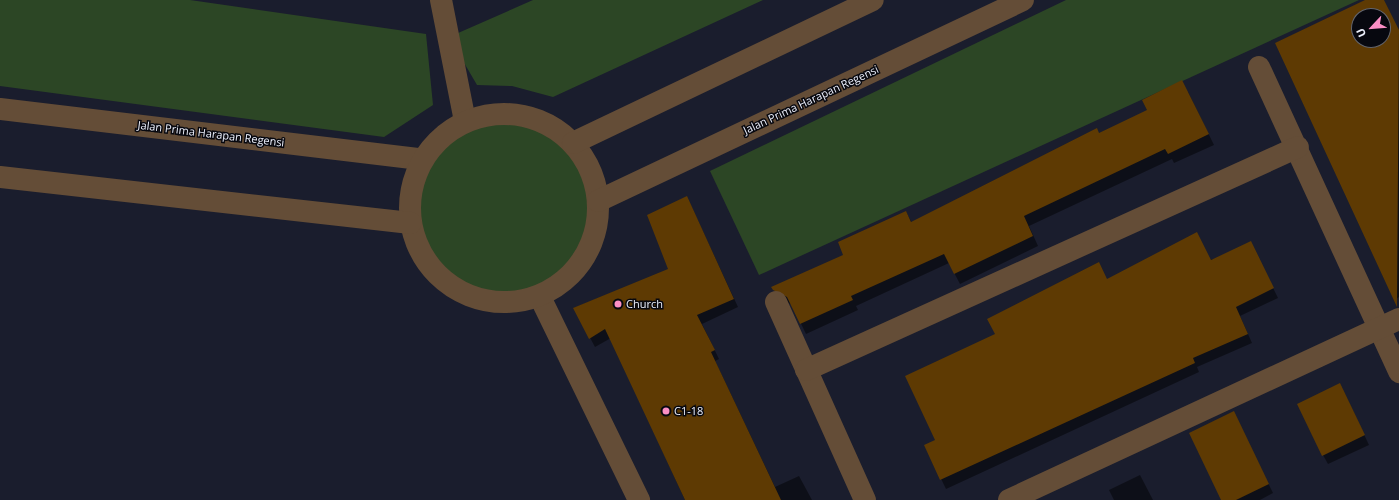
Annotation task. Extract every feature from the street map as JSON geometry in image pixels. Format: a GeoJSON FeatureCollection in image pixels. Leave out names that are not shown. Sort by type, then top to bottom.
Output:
{"type":"FeatureCollection","features":[{"type":"Feature","properties":{"kind":"street"},"geometry":{"type":"LineString","coordinates":[[441,0],[465,121]]}},
{"type":"Feature","properties":{"kind":"street"},"geometry":{"type":"LineString","coordinates":[[573,143],[873,0]]}},
{"type":"Feature","properties":{"kind":"street","name":"Jalan Prima Harapan Regensi"},"geometry":{"type":"LineString","coordinates":[[598,201],[1023,0]]}},
{"type":"Feature","properties":{"kind":"street"},"geometry":{"type":"LineString","coordinates":[[1259,67],[1298,147],[1378,330],[1399,372]]}},
{"type":"Feature","properties":{"kind":"street","name":"Jalan Prima Harapan Regensi"},"geometry":{"type":"LineString","coordinates":[[0,109],[422,159]]}},
{"type":"Feature","properties":{"kind":"street"},"geometry":{"type":"LineString","coordinates":[[494,113],[522,115],[550,125],[573,143],[590,170],[598,201],[596,227],[589,251],[566,280],[540,297],[523,304],[495,303],[465,295],[440,278],[420,253],[410,223],[410,190],[422,159],[441,137],[465,121],[494,113]]}},
{"type":"Feature","properties":{"kind":"street"},"geometry":{"type":"LineString","coordinates":[[806,370],[1298,147]]}},
{"type":"Feature","properties":{"kind":"street"},"geometry":{"type":"LineString","coordinates":[[0,177],[410,223]]}},
{"type":"Feature","properties":{"kind":"street"},"geometry":{"type":"LineString","coordinates":[[540,297],[639,500]]}},
{"type":"Feature","properties":{"kind":"street"},"geometry":{"type":"LineString","coordinates":[[776,302],[865,500]]}},
{"type":"Feature","properties":{"kind":"street"},"geometry":{"type":"LineString","coordinates":[[1009,500],[1399,319]]}},
{"type":"Feature","properties":{"kind":"green space"},"geometry":{"type":"Polygon","coordinates":[[[0,0],[190,0],[426,34],[433,105],[384,137],[0,86],[0,0]]]}},
{"type":"Feature","properties":{"kind":"green space"},"geometry":{"type":"Polygon","coordinates":[[[533,0],[763,0],[553,97],[512,86],[477,85],[449,37],[533,0]]]}},
{"type":"Feature","properties":{"kind":"green space"},"geometry":{"type":"Polygon","coordinates":[[[1066,0],[1359,0],[759,275],[710,171],[1066,0]]]}},
{"type":"Feature","properties":{"kind":"green space"},"geometry":{"type":"Polygon","coordinates":[[[495,114],[513,114],[540,121],[564,135],[571,141],[577,148],[591,172],[598,199],[598,217],[591,244],[577,268],[571,275],[564,281],[540,295],[513,302],[495,302],[477,298],[460,291],[444,281],[431,268],[421,252],[414,235],[410,217],[410,199],[414,181],[421,164],[431,148],[444,135],[460,125],[477,118],[495,114]]]}},
{"type":"Feature","properties":{"kind":"building"},"geometry":{"type":"Polygon","coordinates":[[[1365,0],[1384,0],[1388,8],[1351,8],[1351,48],[1391,48],[1391,14],[1399,30],[1397,307],[1275,43],[1365,0]]]}},
{"type":"Feature","properties":{"kind":"building"},"geometry":{"type":"Polygon","coordinates":[[[1182,80],[1209,134],[1168,154],[1165,149],[1024,216],[1033,236],[954,274],[944,254],[851,296],[853,300],[800,324],[787,297],[773,290],[771,287],[843,255],[838,242],[906,211],[911,222],[1097,128],[1099,133],[1147,110],[1142,100],[1182,80]]]}},
{"type":"Feature","properties":{"kind":"building"},"geometry":{"type":"Polygon","coordinates":[[[687,196],[734,299],[697,315],[715,350],[711,352],[781,500],[685,500],[605,329],[589,339],[573,308],[668,269],[647,215],[687,196]]]}},
{"type":"Feature","properties":{"kind":"building"},"geometry":{"type":"Polygon","coordinates":[[[1197,232],[1211,260],[1251,241],[1274,288],[1236,307],[1248,334],[1193,358],[1195,363],[940,480],[924,445],[935,440],[905,376],[995,334],[987,319],[1099,262],[1107,279],[1197,232]]]}},
{"type":"Feature","properties":{"kind":"building"},"geometry":{"type":"Polygon","coordinates":[[[1340,383],[1365,435],[1322,456],[1297,404],[1340,383]]]}},
{"type":"Feature","properties":{"kind":"building"},"geometry":{"type":"Polygon","coordinates":[[[1234,411],[1269,484],[1236,500],[1221,500],[1189,433],[1234,411]]]}},
{"type":"Feature","properties":{"kind":"place","name":"Church"},"geometry":{"type":"Point","coordinates":[618,304]}},
{"type":"Feature","properties":{"kind":"place","name":"C1-18"},"geometry":{"type":"Point","coordinates":[666,411]}}]}
